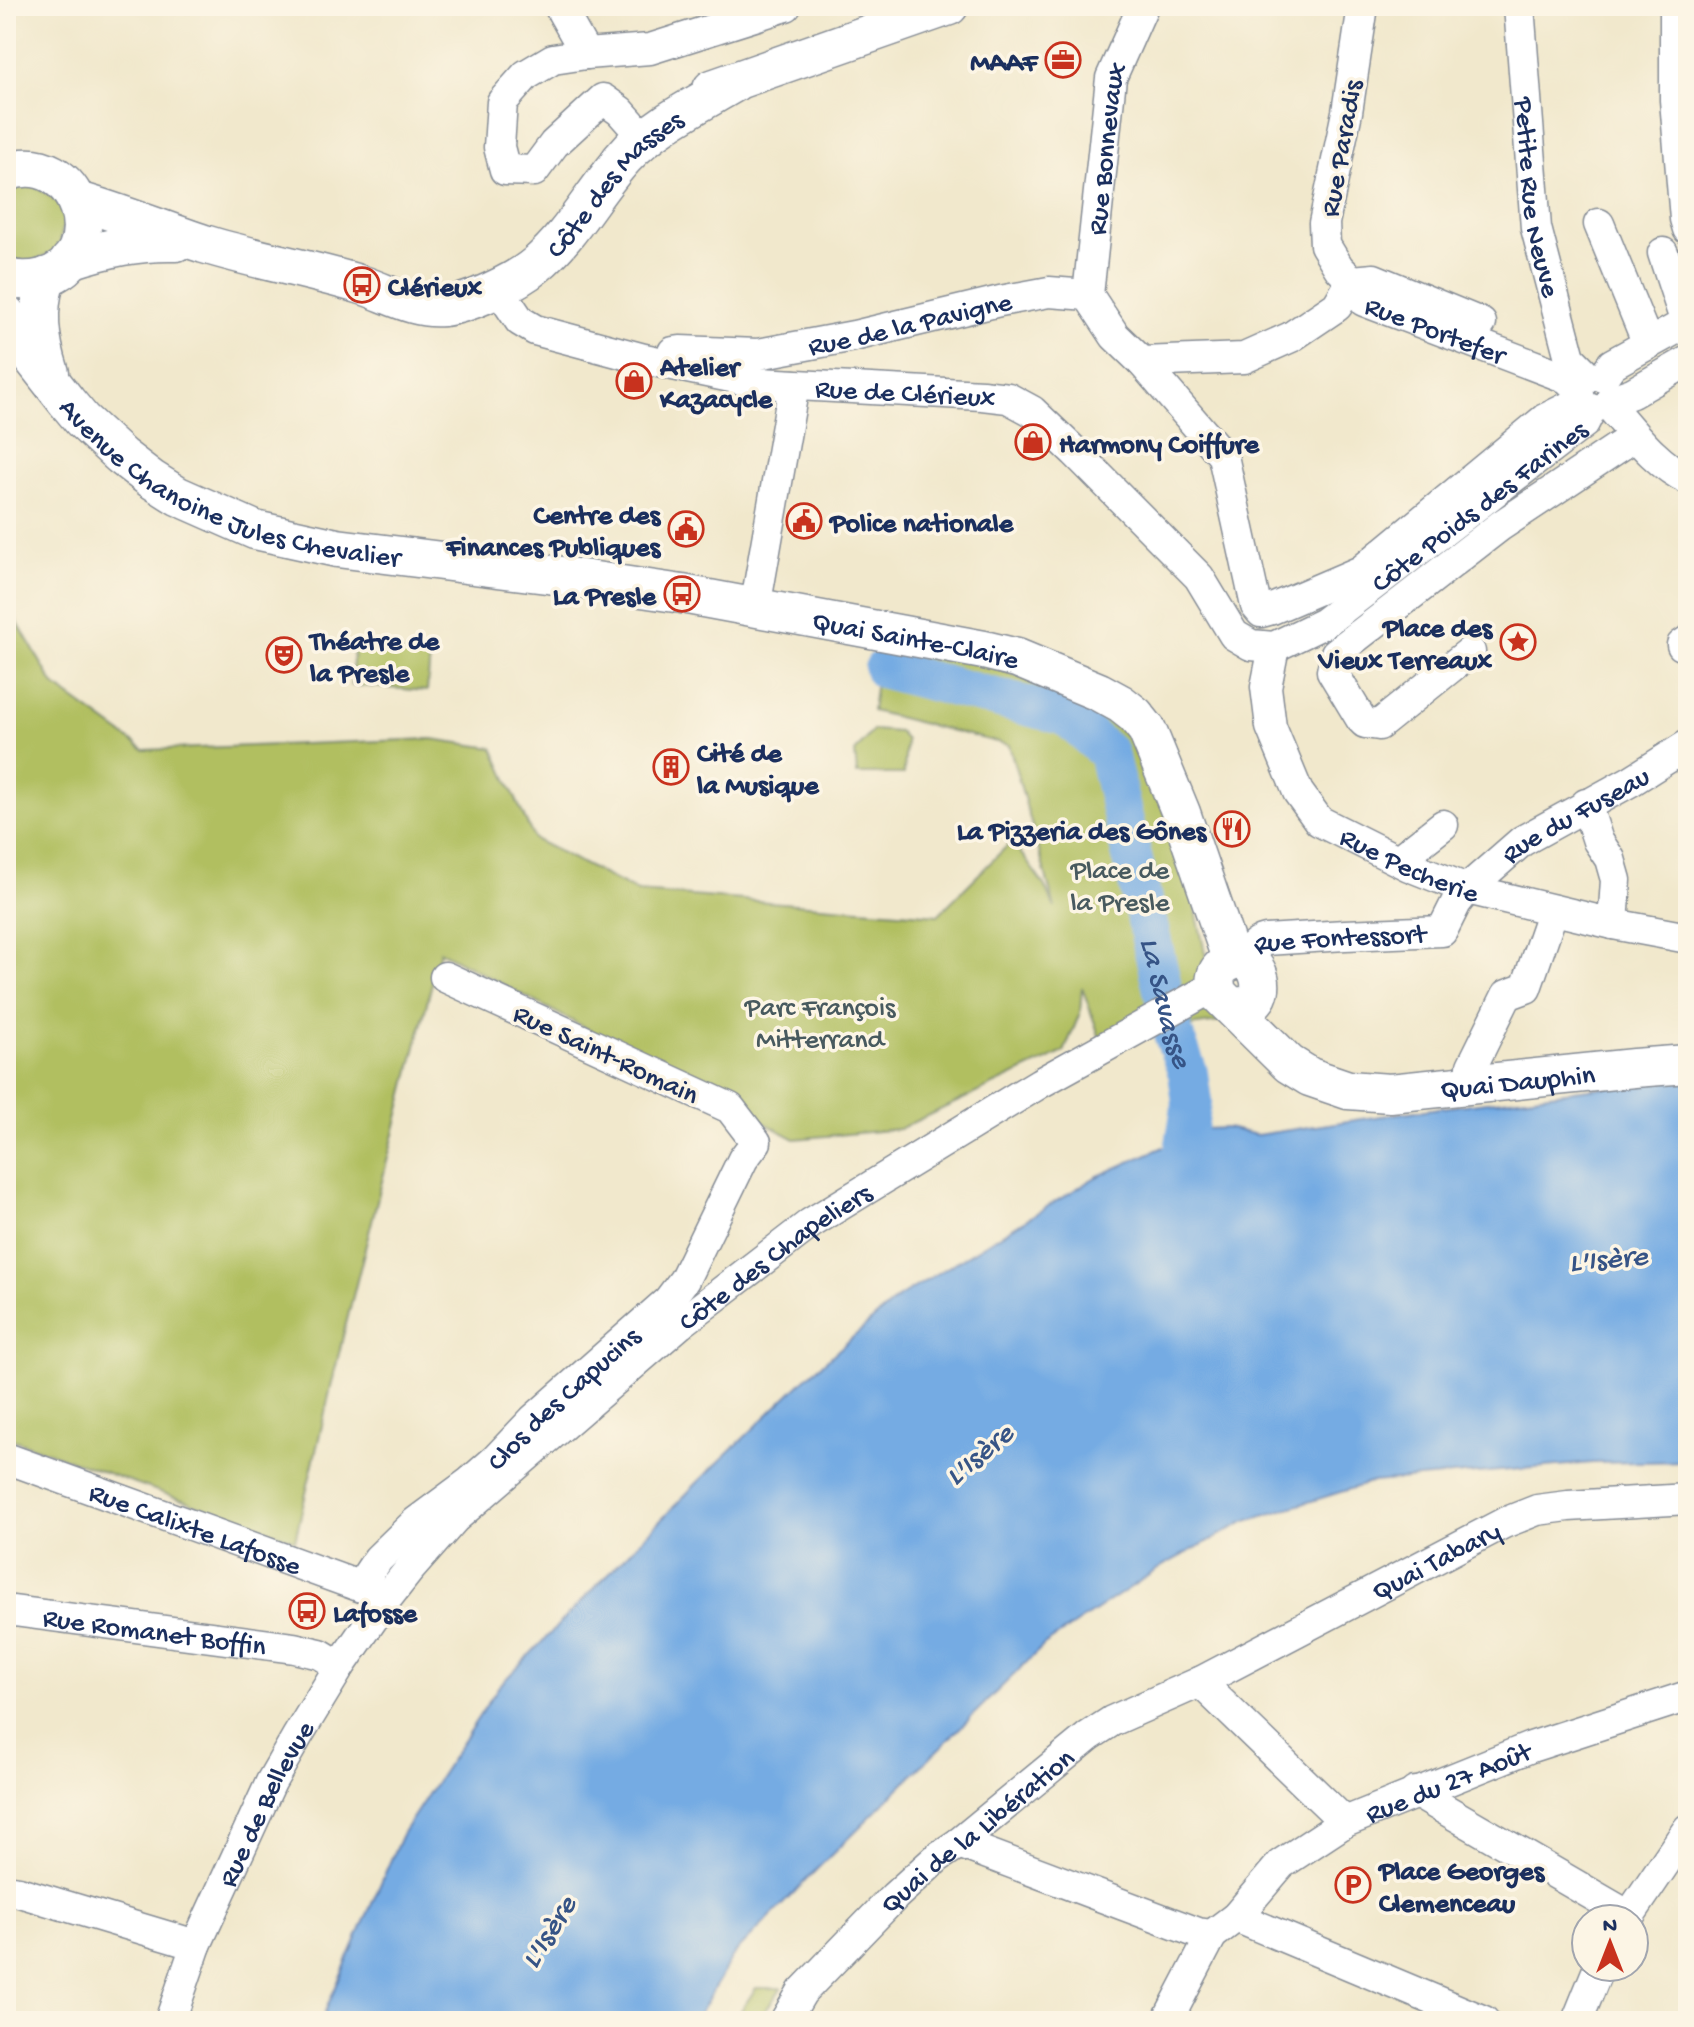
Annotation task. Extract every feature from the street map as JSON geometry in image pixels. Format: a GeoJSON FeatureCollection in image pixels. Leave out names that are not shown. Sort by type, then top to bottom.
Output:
{"type":"FeatureCollection","features":[{"type":"Feature","properties":{"kind":"main road","name":"Côte des Masses"},"geometry":{"type":"LineString","coordinates":[[497,276],[559,213],[605,151],[651,111],[668,102],[734,83],[949,6]]}},
{"type":"Feature","properties":{"kind":"main road","name":"Côte des Masses"},"geometry":{"type":"LineString","coordinates":[[497,276],[534,267],[558,244],[624,157],[648,136],[734,83]]}},
{"type":"Feature","properties":{"kind":"main road"},"geometry":{"type":"LineString","coordinates":[[6,172],[15,168],[33,168],[51,173],[63,181],[78,201],[204,244],[362,285],[419,287],[441,285],[470,276],[497,276]]}},
{"type":"Feature","properties":{"kind":"main road","name":"Avenue Chanoine Jules Chevalier"},"geometry":{"type":"LineString","coordinates":[[53,383],[40,329],[39,301],[58,268],[78,246],[82,216],[78,201]]}},
{"type":"Feature","properties":{"kind":"main road"},"geometry":{"type":"LineString","coordinates":[[6,277],[29,281],[107,248],[131,243],[204,244]]}},
{"type":"Feature","properties":{"kind":"main road","name":"Avenue Chanoine Jules Chevalier"},"geometry":{"type":"LineString","coordinates":[[6,314],[20,342],[82,420],[121,456],[178,496],[255,530],[294,540],[423,558]]}},
{"type":"Feature","properties":{"kind":"main road","name":"Quai Sainte-Claire"},"geometry":{"type":"LineString","coordinates":[[423,558],[615,583],[921,638],[1017,658],[1099,692],[1135,715],[1147,730],[1181,813],[1227,985]]}},
{"type":"Feature","properties":{"kind":"main road","name":"Quai Dauphin"},"geometry":{"type":"LineString","coordinates":[[1227,985],[1289,1064],[1310,1077],[1348,1090],[1390,1093],[1688,1064]]}},
{"type":"Feature","properties":{"kind":"street"},"geometry":{"type":"LineString","coordinates":[[559,6],[586,54]]}},
{"type":"Feature","properties":{"kind":"street"},"geometry":{"type":"LineString","coordinates":[[598,192],[612,165],[633,140],[636,129],[620,111],[603,99],[554,144],[534,171],[505,170],[499,147],[502,102],[526,75],[553,59],[650,49],[786,6]]}},
{"type":"Feature","properties":{"kind":"street","name":"Rue Bonnevaux"},"geometry":{"type":"LineString","coordinates":[[1088,295],[1111,78],[1143,6]]}},
{"type":"Feature","properties":{"kind":"street","name":"Rue Paradis"},"geometry":{"type":"LineString","coordinates":[[1352,281],[1339,268],[1325,245],[1324,223],[1347,112],[1363,6]]}},
{"type":"Feature","properties":{"kind":"street","name":"Petite Rue Neuve"},"geometry":{"type":"LineString","coordinates":[[1519,6],[1536,228],[1589,388]]}},
{"type":"Feature","properties":{"kind":"street"},"geometry":{"type":"LineString","coordinates":[[1675,6],[1675,100],[1688,229]]}},
{"type":"Feature","properties":{"kind":"street"},"geometry":{"type":"LineString","coordinates":[[1599,224],[1648,344]]}},
{"type":"Feature","properties":{"kind":"street"},"geometry":{"type":"LineString","coordinates":[[1088,295],[1115,336],[1142,362],[1223,456],[1256,606],[1261,612],[1361,571],[1545,419],[1589,388],[1612,364],[1687,322],[1663,253]]}},
{"type":"Feature","properties":{"kind":"street","name":"Rue de Clérieux"},"geometry":{"type":"LineString","coordinates":[[497,276],[520,321],[535,330],[644,359],[760,383],[1008,398],[1032,411],[1199,577],[1234,635],[1251,645],[1274,647]]}},
{"type":"Feature","properties":{"kind":"street","name":"Rue Portefer"},"geometry":{"type":"LineString","coordinates":[[1352,281],[1374,279],[1435,305],[1589,388]]}},
{"type":"Feature","properties":{"kind":"street"},"geometry":{"type":"LineString","coordinates":[[1142,362],[1244,358],[1291,337],[1337,306],[1352,281]]}},
{"type":"Feature","properties":{"kind":"street","name":"Rue de la Pavigne"},"geometry":{"type":"LineString","coordinates":[[644,359],[680,351],[758,354],[1049,292],[1088,295]]}},
{"type":"Feature","properties":{"kind":"street"},"geometry":{"type":"LineString","coordinates":[[1589,388],[1632,393],[1688,361]]}},
{"type":"Feature","properties":{"kind":"street"},"geometry":{"type":"LineString","coordinates":[[755,608],[794,385]]}},
{"type":"Feature","properties":{"kind":"street"},"geometry":{"type":"LineString","coordinates":[[1589,388],[1675,474],[1688,479]]}},
{"type":"Feature","properties":{"kind":"street","name":"Côte Poids des Farines"},"geometry":{"type":"LineString","coordinates":[[1274,647],[1324,623],[1584,423],[1589,388]]}},
{"type":"Feature","properties":{"kind":"street"},"geometry":{"type":"LineString","coordinates":[[1470,652],[1379,725],[1365,723],[1361,719],[1332,671],[1336,653],[1500,526],[1635,436]]}},
{"type":"Feature","properties":{"kind":"street","name":"Rue Pecherie"},"geometry":{"type":"LineString","coordinates":[[1274,647],[1266,687],[1271,727],[1298,792],[1319,821],[1400,861],[1467,889],[1613,924],[1688,938]]}},
{"type":"Feature","properties":{"kind":"street","name":"Rue du Fuseau"},"geometry":{"type":"LineString","coordinates":[[1467,889],[1522,841],[1631,781],[1688,745]]}},
{"type":"Feature","properties":{"kind":"street"},"geometry":{"type":"LineString","coordinates":[[1586,804],[1598,841],[1610,859],[1616,880],[1613,924]]}},
{"type":"Feature","properties":{"kind":"street"},"geometry":{"type":"LineString","coordinates":[[1400,861],[1443,825]]}},
{"type":"Feature","properties":{"kind":"street","name":"Rue Fontessort"},"geometry":{"type":"LineString","coordinates":[[1227,985],[1258,942],[1442,931],[1467,889]]}},
{"type":"Feature","properties":{"kind":"street"},"geometry":{"type":"LineString","coordinates":[[1470,1085],[1472,1066],[1507,995],[1526,988],[1553,910]]}},
{"type":"Feature","properties":{"kind":"street","name":"Rue Saint-Romain"},"geometry":{"type":"LineString","coordinates":[[445,977],[730,1108],[756,1142]]}},
{"type":"Feature","properties":{"kind":"street","name":"Côte des Chapeliers"},"geometry":{"type":"LineString","coordinates":[[374,1592],[409,1570],[454,1519],[680,1324],[811,1223],[1035,1086],[1150,1021],[1227,985]]}},
{"type":"Feature","properties":{"kind":"street","name":"Clos des Capucins"},"geometry":{"type":"LineString","coordinates":[[374,1592],[378,1559],[416,1522],[495,1460],[533,1420],[668,1301],[684,1280],[743,1159],[756,1142]]}},
{"type":"Feature","properties":{"kind":"street","name":"Rue Calixte Lafosse"},"geometry":{"type":"LineString","coordinates":[[6,1458],[374,1592]]}},
{"type":"Feature","properties":{"kind":"street","name":"Quai Tabary"},"geometry":{"type":"LineString","coordinates":[[1200,1682],[1504,1523],[1537,1510],[1688,1499]]}},
{"type":"Feature","properties":{"kind":"street","name":"Rue de Bellevue"},"geometry":{"type":"LineString","coordinates":[[170,2021],[196,1945],[271,1782],[340,1666],[374,1592]]}},
{"type":"Feature","properties":{"kind":"street","name":"Rue Romanet Boffin"},"geometry":{"type":"LineString","coordinates":[[6,1610],[305,1650],[320,1654],[340,1666]]}},
{"type":"Feature","properties":{"kind":"street"},"geometry":{"type":"LineString","coordinates":[[1200,1682],[1345,1822]]}},
{"type":"Feature","properties":{"kind":"street","name":"Quai de la Libération"},"geometry":{"type":"LineString","coordinates":[[785,2021],[802,1992],[938,1857],[1089,1736],[1112,1721],[1200,1682]]}},
{"type":"Feature","properties":{"kind":"street","name":"Rue du 27 Août"},"geometry":{"type":"LineString","coordinates":[[1212,1935],[1236,1917],[1281,1864],[1345,1822],[1531,1747],[1688,1696]]}},
{"type":"Feature","properties":{"kind":"street"},"geometry":{"type":"LineString","coordinates":[[1415,1792],[1604,1903]]}},
{"type":"Feature","properties":{"kind":"street"},"geometry":{"type":"LineString","coordinates":[[1638,1903],[1688,1829]]}},
{"type":"Feature","properties":{"kind":"street"},"geometry":{"type":"LineString","coordinates":[[959,1843],[1198,1933],[1212,1935],[1167,2021]]}},
{"type":"Feature","properties":{"kind":"street"},"geometry":{"type":"LineString","coordinates":[[6,1890],[196,1945]]}},
{"type":"Feature","properties":{"kind":"street"},"geometry":{"type":"LineString","coordinates":[[1236,1917],[1484,2021]]}},
{"type":"Feature","properties":{"kind":"street"},"geometry":{"type":"LineString","coordinates":[[1577,2021],[1592,1983]]}},
{"type":"Feature","properties":{"kind":"green space"},"geometry":{"type":"Polygon","coordinates":[[[32,183],[66,208],[59,250],[29,264],[6,258],[6,189],[32,183]]]}},
{"type":"Feature","properties":{"kind":"green space"},"geometry":{"type":"Polygon","coordinates":[[[6,603],[54,685],[144,750],[432,739],[493,748],[534,839],[638,892],[938,915],[1012,841],[1044,885],[1055,908],[1009,745],[872,711],[880,649],[980,662],[1081,700],[1116,722],[1141,749],[1187,869],[1220,1022],[1100,1038],[1082,987],[1080,1013],[1064,1052],[899,1129],[795,1139],[440,951],[295,1540],[6,1437],[6,603]]]}},
{"type":"Feature","properties":{"kind":"green space"},"geometry":{"type":"Polygon","coordinates":[[[354,648],[430,655],[427,691],[351,685],[354,648]]]}},
{"type":"Feature","properties":{"kind":"green space"},"geometry":{"type":"Polygon","coordinates":[[[873,730],[899,732],[906,740],[904,774],[857,774],[855,752],[873,730]]]}},
{"type":"Feature","properties":{"kind":"green space"},"geometry":{"type":"Polygon","coordinates":[[[756,1988],[782,1988],[757,2021],[734,2021],[756,1988]]]}},
{"type":"Feature","properties":{"kind":"water","name":"L'Isère"},"geometry":{"type":"Polygon","coordinates":[[[1688,1079],[1688,1461],[1592,1463],[1373,1482],[1244,1522],[1164,1565],[1044,1645],[734,1954],[695,2021],[321,2021],[402,1834],[499,1686],[697,1483],[805,1379],[899,1297],[1096,1177],[1166,1146],[1187,1130],[1227,1128],[1257,1135],[1401,1113],[1688,1079]]]}},
{"type":"Feature","properties":{"kind":"waterway","name":"La Savasse"},"geometry":{"type":"LineString","coordinates":[[884,669],[1066,716],[1108,753],[1173,1033],[1188,1073],[1192,1102],[1179,1182]]}},
{"type":"Feature","properties":{"kind":"place","name":"MAAF"},"geometry":{"type":"Point","coordinates":[1063,60]}},
{"type":"Feature","properties":{"kind":"place","name":"Clérieux"},"geometry":{"type":"Point","coordinates":[362,285]}},
{"type":"Feature","properties":{"kind":"place","name":"Atelier Kazacycle"},"geometry":{"type":"Point","coordinates":[634,381]}},
{"type":"Feature","properties":{"kind":"place","name":"Harmony Coiffure"},"geometry":{"type":"Point","coordinates":[1033,442]}},
{"type":"Feature","properties":{"kind":"place","name":"Police nationale"},"geometry":{"type":"Point","coordinates":[804,521]}},
{"type":"Feature","properties":{"kind":"place","name":"Centre des Finances Publiques"},"geometry":{"type":"Point","coordinates":[686,529]}},
{"type":"Feature","properties":{"kind":"place","name":"La Presle"},"geometry":{"type":"Point","coordinates":[682,594]}},
{"type":"Feature","properties":{"kind":"place","name":"Place des Vieux Terreaux"},"geometry":{"type":"Point","coordinates":[1518,642]}},
{"type":"Feature","properties":{"kind":"place","name":"Théatre de la Presle"},"geometry":{"type":"Point","coordinates":[284,655]}},
{"type":"Feature","properties":{"kind":"place","name":"Cité de la Musique"},"geometry":{"type":"Point","coordinates":[671,767]}},
{"type":"Feature","properties":{"kind":"place","name":"La Pizzeria des Gônes"},"geometry":{"type":"Point","coordinates":[1232,829]}},
{"type":"Feature","properties":{"kind":"place","name":"Lafosse"},"geometry":{"type":"Point","coordinates":[307,1611]}},
{"type":"Feature","properties":{"kind":"place","name":"Place Georges Clemenceau"},"geometry":{"type":"Point","coordinates":[1353,1885]}},
{"type":"Feature","properties":{"kind":"park label","name":"Place de la Presle"},"geometry":{"type":"Point","coordinates":[1120,884]}},
{"type":"Feature","properties":{"kind":"park label","name":"Parc François Mitterrand"},"geometry":{"type":"Point","coordinates":[820,1021]}}]}
